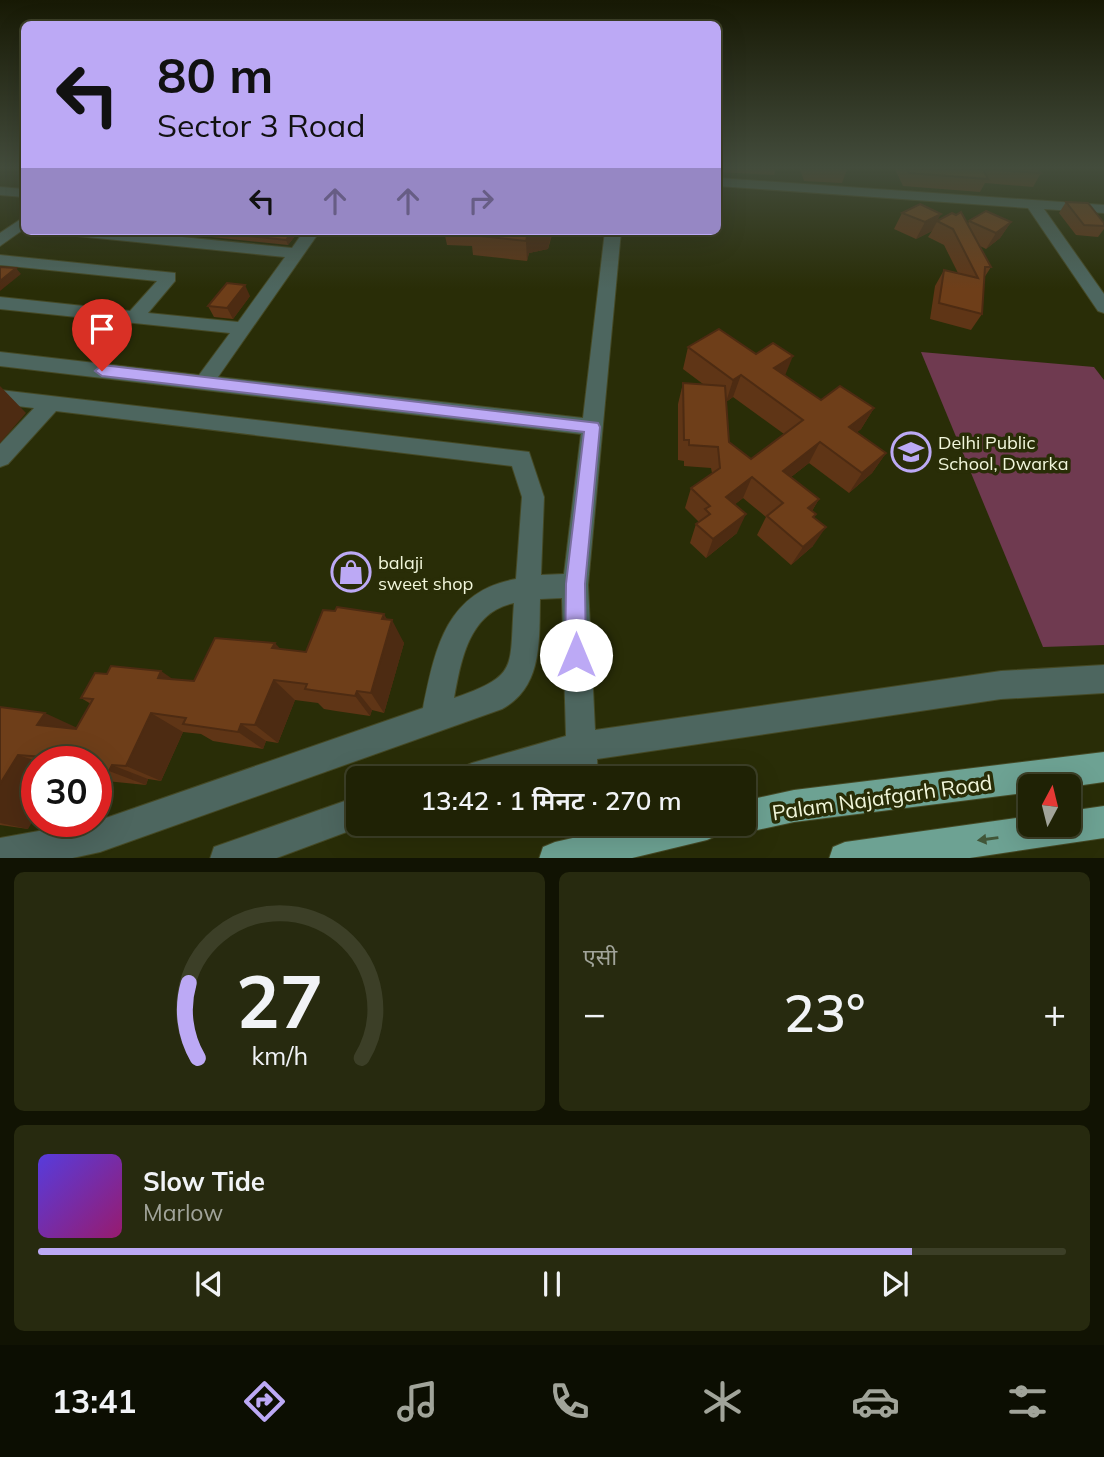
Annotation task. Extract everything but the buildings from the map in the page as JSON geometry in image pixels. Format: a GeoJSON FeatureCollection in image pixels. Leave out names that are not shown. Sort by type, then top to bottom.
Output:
{"type":"FeatureCollection","features":[{"type":"Feature","properties":{"kind":"main road","name":"Palam Najafgarh Road"},"geometry":{"type":"LineString","coordinates":[[756,814],[794,806],[1104,767]]}},
{"type":"Feature","properties":{"kind":"main road"},"geometry":{"type":"LineString","coordinates":[[852,858],[1104,822]]}},
{"type":"Feature","properties":{"kind":"main road"},"geometry":{"type":"LineString","coordinates":[[556,858],[589,836]]}},
{"type":"Feature","properties":{"kind":"street"},"geometry":{"type":"LineString","coordinates":[[1036,209],[1104,307]]}},
{"type":"Feature","properties":{"kind":"street"},"geometry":{"type":"LineString","coordinates":[[0,224],[21,225]]}},
{"type":"Feature","properties":{"kind":"street"},"geometry":{"type":"LineString","coordinates":[[0,241],[21,226]]}},
{"type":"Feature","properties":{"kind":"street"},"geometry":{"type":"LineString","coordinates":[[116,235],[294,253]]}},
{"type":"Feature","properties":{"kind":"street"},"geometry":{"type":"LineString","coordinates":[[204,382],[309,235]]}},
{"type":"Feature","properties":{"kind":"street"},"geometry":{"type":"LineString","coordinates":[[582,766],[575,584],[613,235]]}},
{"type":"Feature","properties":{"kind":"street"},"geometry":{"type":"LineString","coordinates":[[0,260],[169,277],[135,316]]}},
{"type":"Feature","properties":{"kind":"street"},"geometry":{"type":"LineString","coordinates":[[1084,276],[1104,278]]}},
{"type":"Feature","properties":{"kind":"street"},"geometry":{"type":"LineString","coordinates":[[0,303],[241,327]]}},
{"type":"Feature","properties":{"kind":"street"},"geometry":{"type":"LineString","coordinates":[[0,359],[592,427]]}},
{"type":"Feature","properties":{"kind":"street"},"geometry":{"type":"LineString","coordinates":[[0,397],[521,458],[533,497],[524,658],[517,678],[509,690],[435,720],[100,836],[0,855]]}},
{"type":"Feature","properties":{"kind":"street"},"geometry":{"type":"LineString","coordinates":[[0,458],[51,403]]}},
{"type":"Feature","properties":{"kind":"street"},"geometry":{"type":"LineString","coordinates":[[435,720],[445,666],[455,638],[469,615],[487,599],[530,586],[575,584]]}},
{"type":"Feature","properties":{"kind":"street"},"geometry":{"type":"LineString","coordinates":[[516,766],[580,747],[792,713],[1001,685],[1104,679]]}},
{"type":"Feature","properties":{"kind":"street"},"geometry":{"type":"LineString","coordinates":[[229,858],[346,817]]}},
{"type":"Feature","properties":{"kind":"shaded area"},"geometry":{"type":"Polygon","coordinates":[[[921,352],[1094,367],[1104,380],[1104,645],[1043,647],[921,352]]]}},
{"type":"Feature","properties":{"kind":"place","name":"Delhi Public School, Dwarka"},"geometry":{"type":"Point","coordinates":[911,452]}},
{"type":"Feature","properties":{"kind":"place","name":"balaji sweet shop"},"geometry":{"type":"Point","coordinates":[351,572]}},
{"type":"Feature","properties":{"kind":"route"},"geometry":{"type":"LineString","coordinates":[[102,371],[592,427],[575,584],[576,655]]}}]}
